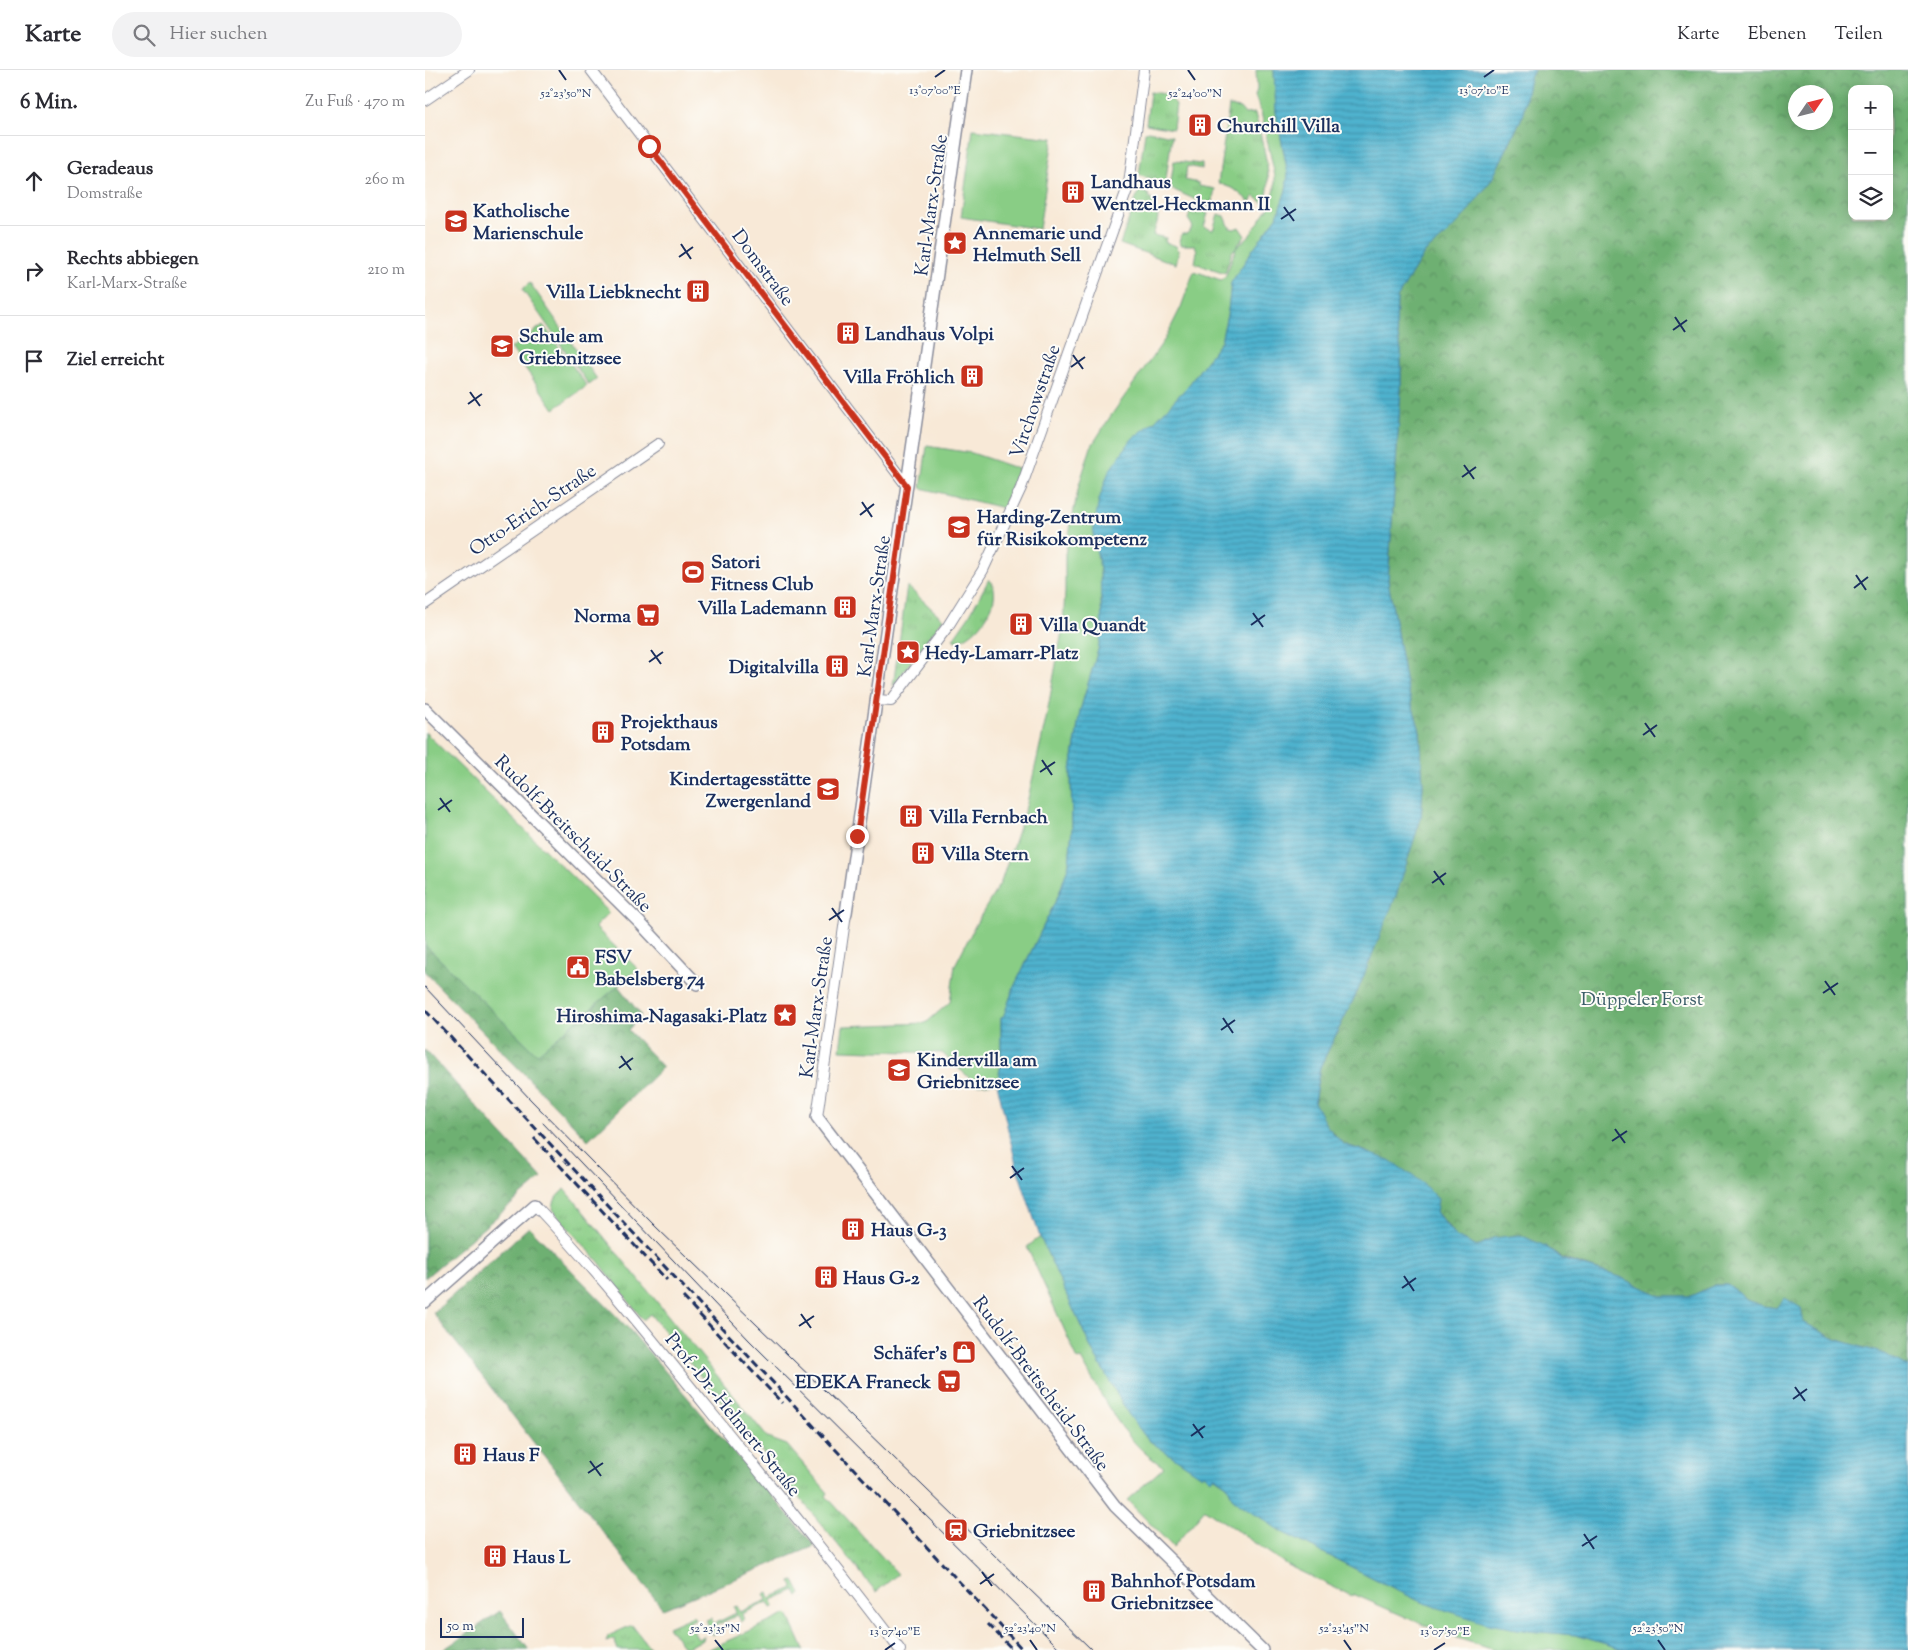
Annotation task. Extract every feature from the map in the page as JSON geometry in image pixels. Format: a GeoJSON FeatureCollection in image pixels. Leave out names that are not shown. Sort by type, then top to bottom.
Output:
{"type":"FeatureCollection","features":[{"type":"Feature","properties":{"kind":"street"},"geometry":{"type":"LineString","coordinates":[[425,100],[469,70]]}},
{"type":"Feature","properties":{"kind":"street","name":"Domstraße"},"geometry":{"type":"LineString","coordinates":[[591,70],[907,486]]}},
{"type":"Feature","properties":{"kind":"street","name":"Karl-Marx-Straße"},"geometry":{"type":"LineString","coordinates":[[817,1117],[967,70]]}},
{"type":"Feature","properties":{"kind":"street","name":"Virchowstraße"},"geometry":{"type":"LineString","coordinates":[[877,700],[891,700],[948,626],[991,555],[1021,488],[1129,184],[1144,70]]}},
{"type":"Feature","properties":{"kind":"street","name":"Otto-Erich-Straße"},"geometry":{"type":"LineString","coordinates":[[425,604],[658,444]]}},
{"type":"Feature","properties":{"kind":"street","name":"Rudolf-Breitscheid-Straße"},"geometry":{"type":"LineString","coordinates":[[425,708],[644,928],[697,984]]}},
{"type":"Feature","properties":{"kind":"street","name":"Rudolf-Breitscheid-Straße"},"geometry":{"type":"LineString","coordinates":[[817,1117],[1115,1506],[1262,1650]]}},
{"type":"Feature","properties":{"kind":"street"},"geometry":{"type":"LineString","coordinates":[[425,1302],[535,1205]]}},
{"type":"Feature","properties":{"kind":"street","name":"Prof.-Dr.-Helmert-Straße"},"geometry":{"type":"LineString","coordinates":[[535,1205],[569,1241],[638,1322],[847,1580],[900,1650]]}},
{"type":"Feature","properties":{"kind":"green space"},"geometry":{"type":"Polygon","coordinates":[[[1256,70],[1274,70],[1276,112],[1288,174],[1286,190],[1277,217],[1231,283],[1228,311],[1221,341],[1188,386],[1155,421],[1132,439],[1123,452],[1093,533],[1100,569],[1102,628],[1098,650],[1080,711],[1071,771],[1072,829],[1069,864],[1059,894],[1001,1018],[1001,1065],[997,1083],[977,1085],[942,1053],[840,1050],[843,1026],[926,1023],[950,1002],[955,965],[977,922],[1001,882],[1027,803],[1046,719],[1063,626],[1065,554],[1079,485],[1091,447],[1165,339],[1181,307],[1194,271],[1221,280],[1226,275],[1236,248],[1250,235],[1269,207],[1275,189],[1275,176],[1261,112],[1255,96],[1257,89],[1256,70]]]}},
{"type":"Feature","properties":{"kind":"green space","name":"Düppeler Forst"},"geometry":{"type":"Polygon","coordinates":[[[1534,70],[1908,70],[1908,1367],[1885,1354],[1835,1339],[1777,1308],[1763,1306],[1746,1300],[1739,1292],[1727,1285],[1715,1285],[1691,1296],[1661,1296],[1620,1277],[1564,1259],[1545,1246],[1493,1238],[1477,1247],[1456,1237],[1436,1212],[1368,1152],[1343,1144],[1326,1125],[1314,1103],[1320,1067],[1358,990],[1421,818],[1423,785],[1420,731],[1406,684],[1388,581],[1401,389],[1401,350],[1396,328],[1397,298],[1425,252],[1446,235],[1492,179],[1522,117],[1530,78],[1534,70]]]}},
{"type":"Feature","properties":{"kind":"green space"},"geometry":{"type":"Polygon","coordinates":[[[1150,92],[1166,94],[1176,104],[1173,129],[1146,124],[1150,92]]]}},
{"type":"Feature","properties":{"kind":"green space"},"geometry":{"type":"Polygon","coordinates":[[[1229,106],[1240,108],[1245,114],[1255,113],[1268,171],[1267,194],[1264,203],[1254,196],[1250,202],[1234,189],[1218,183],[1229,106]]]}},
{"type":"Feature","properties":{"kind":"green space"},"geometry":{"type":"Polygon","coordinates":[[[973,129],[1053,138],[1039,229],[961,217],[973,129]]]}},
{"type":"Feature","properties":{"kind":"green space"},"geometry":{"type":"Polygon","coordinates":[[[1145,132],[1172,136],[1165,186],[1139,175],[1145,132]]]}},
{"type":"Feature","properties":{"kind":"green space"},"geometry":{"type":"Polygon","coordinates":[[[1174,161],[1202,164],[1202,169],[1187,166],[1185,180],[1199,183],[1199,186],[1215,189],[1211,207],[1170,188],[1174,161]]]}},
{"type":"Feature","properties":{"kind":"green space"},"geometry":{"type":"Polygon","coordinates":[[[1139,190],[1148,194],[1157,210],[1158,217],[1153,235],[1166,238],[1165,242],[1176,246],[1179,251],[1176,264],[1120,244],[1139,190]]]}},
{"type":"Feature","properties":{"kind":"green space"},"geometry":{"type":"Polygon","coordinates":[[[1196,209],[1208,213],[1204,227],[1213,230],[1218,214],[1225,216],[1230,228],[1239,227],[1245,236],[1232,252],[1225,273],[1195,263],[1197,251],[1195,245],[1181,245],[1179,241],[1182,234],[1186,234],[1191,230],[1192,225],[1188,219],[1191,210],[1195,211],[1196,209]]]}},
{"type":"Feature","properties":{"kind":"green space"},"geometry":{"type":"Polygon","coordinates":[[[530,283],[597,379],[589,385],[522,289],[530,283]]]}},
{"type":"Feature","properties":{"kind":"green space"},"geometry":{"type":"Polygon","coordinates":[[[543,325],[587,386],[554,409],[511,348],[543,325]]]}},
{"type":"Feature","properties":{"kind":"green space"},"geometry":{"type":"Polygon","coordinates":[[[927,446],[972,453],[1019,469],[1003,508],[921,488],[927,446]]]}},
{"type":"Feature","properties":{"kind":"green space"},"geometry":{"type":"Polygon","coordinates":[[[989,579],[994,587],[994,596],[987,616],[972,633],[955,641],[953,639],[969,616],[989,579]]]}},
{"type":"Feature","properties":{"kind":"green space","name":"Hedy-Lamarr-Platz"},"geometry":{"type":"Polygon","coordinates":[[[907,586],[943,619],[893,686],[907,586]]]}},
{"type":"Feature","properties":{"kind":"green space","name":"FSV Babelsberg 74"},"geometry":{"type":"Polygon","coordinates":[[[425,732],[609,913],[595,927],[638,969],[537,1054],[425,945],[425,732]]]}},
{"type":"Feature","properties":{"kind":"green space"},"geometry":{"type":"Polygon","coordinates":[[[425,945],[537,1054],[618,986],[641,1015],[628,1030],[663,1067],[588,1140],[425,972],[425,945]]]}},
{"type":"Feature","properties":{"kind":"green space"},"geometry":{"type":"Polygon","coordinates":[[[425,1050],[542,1178],[425,1278],[425,1050]]]}},
{"type":"Feature","properties":{"kind":"green space"},"geometry":{"type":"Polygon","coordinates":[[[565,1189],[768,1438],[787,1445],[828,1493],[826,1496],[898,1574],[876,1592],[650,1314],[643,1320],[599,1262],[557,1215],[553,1209],[554,1202],[565,1189]]]}},
{"type":"Feature","properties":{"kind":"green space"},"geometry":{"type":"Polygon","coordinates":[[[529,1227],[629,1329],[815,1546],[663,1609],[433,1313],[529,1227]]]}},
{"type":"Feature","properties":{"kind":"green space"},"geometry":{"type":"Polygon","coordinates":[[[1040,1237],[1092,1350],[1129,1415],[1148,1440],[1203,1474],[1213,1476],[1227,1485],[1233,1499],[1282,1532],[1421,1602],[1529,1631],[1576,1635],[1626,1650],[1494,1650],[1445,1634],[1353,1594],[1352,1596],[1287,1565],[1205,1509],[1173,1547],[1127,1500],[1164,1467],[1150,1457],[1126,1432],[1116,1419],[1081,1359],[1078,1360],[1027,1247],[1040,1237]]]}},
{"type":"Feature","properties":{"kind":"green space"},"geometry":{"type":"Polygon","coordinates":[[[794,1581],[801,1594],[798,1596],[795,1590],[772,1600],[774,1607],[771,1608],[768,1602],[742,1614],[744,1620],[741,1622],[738,1615],[715,1626],[717,1633],[713,1635],[706,1620],[711,1618],[714,1624],[736,1613],[734,1607],[737,1606],[740,1612],[767,1600],[764,1594],[768,1592],[770,1598],[793,1588],[791,1582],[794,1581]]]}},
{"type":"Feature","properties":{"kind":"green space"},"geometry":{"type":"Polygon","coordinates":[[[500,1611],[529,1650],[443,1650],[500,1611]]]}},
{"type":"Feature","properties":{"kind":"green space"},"geometry":{"type":"Polygon","coordinates":[[[787,1614],[804,1650],[707,1650],[787,1614]]]}},
{"type":"Feature","properties":{"kind":"green space"},"geometry":{"type":"Polygon","coordinates":[[[693,1616],[695,1619],[689,1622],[698,1639],[704,1636],[703,1640],[685,1648],[668,1627],[693,1616]]]}},
{"type":"Feature","properties":{"kind":"green space"},"geometry":{"type":"Polygon","coordinates":[[[632,1625],[651,1650],[618,1650],[614,1639],[606,1642],[608,1636],[632,1625]]]}},
{"type":"Feature","properties":{"kind":"water"},"geometry":{"type":"Polygon","coordinates":[[[1274,70],[1534,70],[1530,78],[1522,117],[1492,179],[1466,214],[1446,235],[1425,252],[1397,298],[1396,328],[1401,350],[1401,389],[1388,581],[1406,684],[1420,731],[1423,785],[1421,818],[1397,893],[1358,990],[1320,1067],[1314,1102],[1326,1125],[1343,1144],[1389,1160],[1420,1181],[1438,1199],[1436,1212],[1456,1237],[1477,1247],[1493,1238],[1520,1235],[1545,1246],[1564,1260],[1620,1277],[1661,1296],[1691,1296],[1715,1285],[1727,1285],[1739,1292],[1746,1300],[1763,1306],[1777,1308],[1785,1298],[1801,1308],[1803,1322],[1835,1339],[1885,1354],[1908,1367],[1908,1650],[1626,1650],[1576,1635],[1529,1631],[1488,1624],[1421,1602],[1282,1532],[1233,1499],[1227,1485],[1214,1476],[1211,1480],[1204,1474],[1202,1476],[1148,1440],[1129,1415],[1092,1350],[1040,1237],[1017,1168],[997,1083],[1001,1065],[1001,1018],[1059,894],[1069,864],[1072,829],[1071,771],[1080,711],[1098,650],[1102,628],[1100,569],[1093,533],[1099,500],[1109,471],[1132,439],[1155,421],[1188,386],[1221,341],[1228,311],[1231,283],[1277,217],[1286,190],[1288,174],[1276,112],[1274,70]]]}},
{"type":"Feature","properties":{"kind":"tram line"},"geometry":{"type":"LineString","coordinates":[[425,987],[531,1100],[655,1226],[1092,1650]]}},
{"type":"Feature","properties":{"kind":"tram line"},"geometry":{"type":"LineString","coordinates":[[543,1123],[749,1340],[1061,1650]]}},
{"type":"Feature","properties":{"kind":"railway"},"geometry":{"type":"LineString","coordinates":[[425,1010],[1023,1650]]}},
{"type":"Feature","properties":{"kind":"railway"},"geometry":{"type":"LineString","coordinates":[[534,1138],[667,1280]]}},
{"type":"Feature","properties":{"kind":"railway"},"geometry":{"type":"LineString","coordinates":[[683,1297],[782,1403]]}},
{"type":"Feature","properties":{"kind":"railway"},"geometry":{"type":"LineString","coordinates":[[988,1624],[1013,1650]]}},
{"type":"Feature","properties":{"kind":"place","name":"Churchill Villa"},"geometry":{"type":"Point","coordinates":[1200,125]}},
{"type":"Feature","properties":{"kind":"place","name":"Landhaus Wentzel-Heckmann II"},"geometry":{"type":"Point","coordinates":[1073,192]}},
{"type":"Feature","properties":{"kind":"place","name":"Katholische Marienschule"},"geometry":{"type":"Point","coordinates":[456,221]}},
{"type":"Feature","properties":{"kind":"place","name":"Annemarie und Helmuth Sell"},"geometry":{"type":"Point","coordinates":[955,243]}},
{"type":"Feature","properties":{"kind":"place","name":"Villa Liebknecht"},"geometry":{"type":"Point","coordinates":[698,291]}},
{"type":"Feature","properties":{"kind":"place","name":"Landhaus Volpi"},"geometry":{"type":"Point","coordinates":[848,333]}},
{"type":"Feature","properties":{"kind":"place","name":"Schule am Griebnitzsee"},"geometry":{"type":"Point","coordinates":[502,346]}},
{"type":"Feature","properties":{"kind":"place","name":"Villa Fröhlich"},"geometry":{"type":"Point","coordinates":[972,376]}},
{"type":"Feature","properties":{"kind":"place","name":"Harding-Zentrum für Risikokompetenz"},"geometry":{"type":"Point","coordinates":[959,527]}},
{"type":"Feature","properties":{"kind":"place","name":"Satori Fitness Club"},"geometry":{"type":"Point","coordinates":[693,572]}},
{"type":"Feature","properties":{"kind":"place","name":"Villa Lademann"},"geometry":{"type":"Point","coordinates":[845,607]}},
{"type":"Feature","properties":{"kind":"place","name":"Norma"},"geometry":{"type":"Point","coordinates":[648,615]}},
{"type":"Feature","properties":{"kind":"place","name":"Villa Quandt"},"geometry":{"type":"Point","coordinates":[1021,624]}},
{"type":"Feature","properties":{"kind":"place","name":"Hedy-Lamarr-Platz"},"geometry":{"type":"Point","coordinates":[908,652]}},
{"type":"Feature","properties":{"kind":"place","name":"Digitalvilla"},"geometry":{"type":"Point","coordinates":[837,666]}},
{"type":"Feature","properties":{"kind":"place","name":"Projekthaus Potsdam"},"geometry":{"type":"Point","coordinates":[603,732]}},
{"type":"Feature","properties":{"kind":"place","name":"Kindertagesstätte Zwergenland"},"geometry":{"type":"Point","coordinates":[828,789]}},
{"type":"Feature","properties":{"kind":"place","name":"Villa Fernbach"},"geometry":{"type":"Point","coordinates":[911,816]}},
{"type":"Feature","properties":{"kind":"place","name":"Villa Stern"},"geometry":{"type":"Point","coordinates":[923,853]}},
{"type":"Feature","properties":{"kind":"place","name":"FSV Babelsberg 74"},"geometry":{"type":"Point","coordinates":[578,967]}},
{"type":"Feature","properties":{"kind":"place","name":"Hiroshima-Nagasaki-Platz"},"geometry":{"type":"Point","coordinates":[785,1015]}},
{"type":"Feature","properties":{"kind":"place","name":"Kindervilla am Griebnitzsee"},"geometry":{"type":"Point","coordinates":[899,1070]}},
{"type":"Feature","properties":{"kind":"place","name":"Haus G-3"},"geometry":{"type":"Point","coordinates":[853,1229]}},
{"type":"Feature","properties":{"kind":"place","name":"Haus G-2"},"geometry":{"type":"Point","coordinates":[826,1277]}},
{"type":"Feature","properties":{"kind":"place","name":"Schäfer's"},"geometry":{"type":"Point","coordinates":[964,1352]}},
{"type":"Feature","properties":{"kind":"place","name":"EDEKA Franeck"},"geometry":{"type":"Point","coordinates":[949,1381]}},
{"type":"Feature","properties":{"kind":"place","name":"Haus F"},"geometry":{"type":"Point","coordinates":[465,1454]}},
{"type":"Feature","properties":{"kind":"place","name":"Griebnitzsee"},"geometry":{"type":"Point","coordinates":[956,1530]}},
{"type":"Feature","properties":{"kind":"place","name":"Haus L"},"geometry":{"type":"Point","coordinates":[495,1556]}},
{"type":"Feature","properties":{"kind":"place","name":"Bahnhof Potsdam Griebnitzsee"},"geometry":{"type":"Point","coordinates":[1094,1591]}},
{"type":"Feature","properties":{"kind":"route"},"geometry":{"type":"LineString","coordinates":[[649,146],[907,486],[857,836]]}}]}
